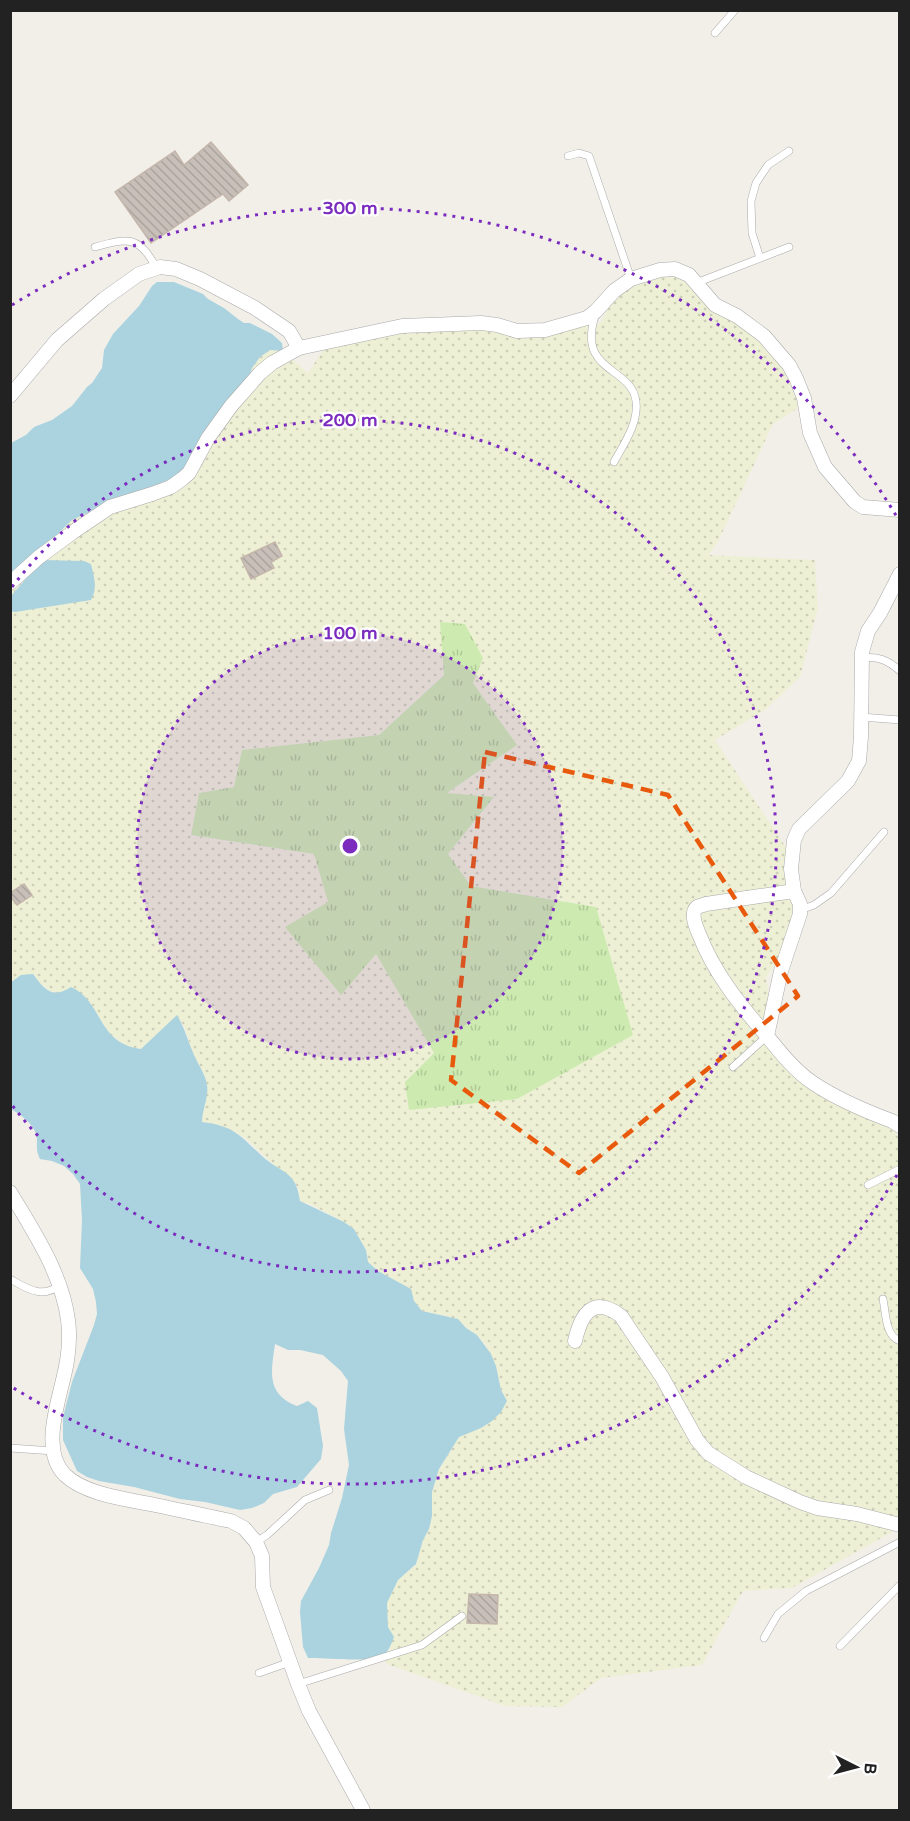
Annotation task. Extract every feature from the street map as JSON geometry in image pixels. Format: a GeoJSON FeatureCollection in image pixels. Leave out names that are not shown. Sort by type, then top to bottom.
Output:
{"type":"FeatureCollection","features":[{"type":"Feature","properties":{"kind":"street"},"geometry":{"type":"LineString","coordinates":[[10,396],[57,340],[104,299],[139,274],[156,268],[176,269],[255,308],[289,331],[299,348]]}},
{"type":"Feature","properties":{"kind":"street"},"geometry":{"type":"LineString","coordinates":[[10,583],[39,557],[110,507],[171,487],[182,479],[189,473],[208,438],[231,406],[260,373],[272,363],[299,348],[402,326],[482,323],[517,331],[545,330],[587,318],[614,291],[631,279],[660,270],[675,269],[689,275],[715,305],[737,316],[764,336],[789,365],[804,398],[810,434],[817,452],[842,489],[863,507],[900,510]]}},
{"type":"Feature","properties":{"kind":"street"},"geometry":{"type":"LineString","coordinates":[[767,1036],[781,971],[800,910],[791,869],[794,840],[799,829],[838,792],[859,761],[862,658],[868,631],[900,574]]}},
{"type":"Feature","properties":{"kind":"street"},"geometry":{"type":"LineString","coordinates":[[794,891],[698,906],[694,917],[707,955],[730,991],[777,1048],[811,1082],[838,1098],[900,1126]]}},
{"type":"Feature","properties":{"kind":"street"},"geometry":{"type":"LineString","coordinates":[[10,1192],[39,1240],[60,1285],[67,1313],[69,1339],[67,1362],[53,1424],[57,1465],[66,1476],[80,1485],[106,1494],[231,1521],[244,1528],[256,1542],[262,1556],[263,1587],[309,1711],[363,1810]]}},
{"type":"Feature","properties":{"kind":"street"},"geometry":{"type":"LineString","coordinates":[[575,1341],[579,1325],[585,1314],[593,1308],[603,1307],[613,1310],[621,1316],[662,1377],[697,1440],[708,1453],[746,1477],[816,1508],[856,1514],[900,1525]]}},
{"type":"Feature","properties":{"kind":"lane"},"geometry":{"type":"LineString","coordinates":[[715,33],[735,10]]}},
{"type":"Feature","properties":{"kind":"lane"},"geometry":{"type":"LineString","coordinates":[[760,258],[752,233],[751,201],[756,183],[768,165],[789,151]]}},
{"type":"Feature","properties":{"kind":"lane"},"geometry":{"type":"LineString","coordinates":[[568,156],[579,153],[589,156],[631,279]]}},
{"type":"Feature","properties":{"kind":"lane"},"geometry":{"type":"LineString","coordinates":[[95,247],[116,241],[131,240],[145,249],[156,268]]}},
{"type":"Feature","properties":{"kind":"lane"},"geometry":{"type":"LineString","coordinates":[[696,283],[789,247]]}},
{"type":"Feature","properties":{"kind":"lane"},"geometry":{"type":"LineString","coordinates":[[596,310],[591,327],[591,341],[594,348],[603,365],[633,390],[636,402],[635,419],[626,442],[614,462]]}},
{"type":"Feature","properties":{"kind":"lane"},"geometry":{"type":"LineString","coordinates":[[862,658],[874,656],[891,663],[900,671]]}},
{"type":"Feature","properties":{"kind":"lane"},"geometry":{"type":"LineString","coordinates":[[861,717],[900,720]]}},
{"type":"Feature","properties":{"kind":"lane"},"geometry":{"type":"LineString","coordinates":[[800,910],[813,905],[831,893],[884,832]]}},
{"type":"Feature","properties":{"kind":"lane"},"geometry":{"type":"LineString","coordinates":[[733,1067],[767,1036]]}},
{"type":"Feature","properties":{"kind":"lane"},"geometry":{"type":"LineString","coordinates":[[868,1185],[900,1169]]}},
{"type":"Feature","properties":{"kind":"lane"},"geometry":{"type":"LineString","coordinates":[[10,1280],[38,1292],[52,1291],[60,1285]]}},
{"type":"Feature","properties":{"kind":"lane"},"geometry":{"type":"LineString","coordinates":[[884,1299],[889,1333],[893,1339],[900,1341]]}},
{"type":"Feature","properties":{"kind":"lane"},"geometry":{"type":"LineString","coordinates":[[10,1448],[54,1450]]}},
{"type":"Feature","properties":{"kind":"lane"},"geometry":{"type":"LineString","coordinates":[[256,1542],[267,1535],[305,1500],[329,1490]]}},
{"type":"Feature","properties":{"kind":"lane"},"geometry":{"type":"LineString","coordinates":[[764,1638],[778,1614],[806,1591],[900,1542]]}},
{"type":"Feature","properties":{"kind":"lane"},"geometry":{"type":"LineString","coordinates":[[840,1646],[900,1585]]}},
{"type":"Feature","properties":{"kind":"lane"},"geometry":{"type":"LineString","coordinates":[[298,1684],[422,1645],[462,1616]]}},
{"type":"Feature","properties":{"kind":"lane"},"geometry":{"type":"LineString","coordinates":[[259,1673],[290,1662]]}},
{"type":"Feature","properties":{"kind":"highlighted area"},"geometry":{"type":"Polygon","coordinates":[[[485,752],[668,795],[798,996],[579,1173],[451,1080],[485,752]]]}},
{"type":"Feature","properties":{"kind":"green space"},"geometry":{"type":"Polygon","coordinates":[[[669,272],[696,283],[707,307],[729,316],[757,336],[783,368],[800,407],[773,424],[717,544],[708,555],[815,560],[818,608],[800,677],[765,710],[715,740],[793,858],[797,910],[788,944],[766,977],[769,996],[768,1044],[820,1088],[886,1120],[899,1138],[899,1528],[792,1588],[743,1591],[702,1665],[601,1678],[562,1707],[505,1706],[387,1664],[381,1658],[390,1649],[386,1615],[387,1602],[398,1580],[416,1564],[429,1529],[432,1516],[432,1492],[439,1469],[459,1437],[507,1401],[501,1390],[496,1366],[485,1344],[457,1319],[422,1311],[414,1301],[410,1289],[378,1271],[368,1262],[366,1250],[354,1229],[312,1205],[300,1201],[298,1187],[246,1139],[236,1132],[202,1122],[207,1086],[184,1026],[176,1016],[141,1049],[129,1047],[109,1034],[90,1002],[50,991],[33,974],[21,975],[11,983],[11,611],[15,612],[42,560],[11,596],[11,579],[72,520],[114,501],[247,383],[252,368],[260,357],[270,350],[283,351],[308,373],[324,349],[409,332],[540,327],[583,313],[597,324],[601,322],[613,300],[626,284],[669,272]],[[441,622],[444,674],[379,735],[243,750],[234,787],[199,793],[191,835],[314,854],[328,902],[286,927],[376,953],[434,1053],[405,1082],[596,907],[471,886],[448,854],[494,798],[446,794],[517,745],[473,683],[441,622]]]}},
{"type":"Feature","properties":{"kind":"green space"},"geometry":{"type":"Polygon","coordinates":[[[440,622],[465,624],[483,658],[473,683],[517,745],[447,793],[494,797],[448,854],[471,886],[596,907],[633,1035],[517,1099],[409,1110],[405,1082],[434,1053],[376,954],[341,995],[285,927],[328,902],[314,854],[191,835],[199,793],[234,787],[242,750],[379,735],[444,675],[440,622]]]}},
{"type":"Feature","properties":{"kind":"water"},"geometry":{"type":"Polygon","coordinates":[[[157,282],[174,282],[203,294],[244,323],[250,323],[272,334],[282,343],[283,351],[270,350],[260,357],[252,368],[247,383],[196,456],[176,477],[72,520],[11,579],[11,443],[72,406],[102,368],[104,350],[113,334],[157,282]]]}},
{"type":"Feature","properties":{"kind":"water"},"geometry":{"type":"Polygon","coordinates":[[[42,560],[84,561],[91,564],[95,587],[91,600],[11,611],[11,596],[42,560]]]}},
{"type":"Feature","properties":{"kind":"water"},"geometry":{"type":"Polygon","coordinates":[[[33,974],[49,991],[59,992],[71,987],[82,994],[90,1002],[108,1031],[126,1045],[141,1049],[177,1015],[206,1080],[207,1094],[202,1122],[222,1126],[236,1133],[291,1178],[295,1183],[300,1201],[354,1229],[366,1250],[368,1262],[378,1271],[411,1289],[414,1301],[422,1311],[458,1319],[477,1335],[491,1354],[501,1390],[507,1401],[492,1421],[459,1437],[439,1469],[432,1492],[432,1516],[429,1529],[416,1564],[398,1580],[387,1603],[388,1627],[394,1637],[381,1657],[358,1660],[308,1658],[303,1647],[301,1601],[329,1545],[349,1465],[344,1429],[348,1381],[341,1371],[323,1355],[288,1350],[275,1344],[272,1373],[275,1388],[287,1401],[297,1406],[308,1401],[317,1408],[323,1446],[321,1459],[297,1487],[273,1494],[264,1503],[240,1510],[99,1481],[77,1471],[63,1440],[63,1417],[72,1382],[94,1325],[97,1314],[96,1302],[93,1289],[80,1268],[82,1220],[80,1184],[64,1166],[40,1159],[34,1129],[23,1117],[11,1109],[10,983],[21,975],[33,974]]]}},
{"type":"Feature","properties":{"kind":"building"},"geometry":{"type":"Polygon","coordinates":[[[211,142],[248,185],[229,201],[223,194],[151,243],[115,192],[175,151],[184,165],[211,142]]]}},
{"type":"Feature","properties":{"kind":"building"},"geometry":{"type":"Polygon","coordinates":[[[275,542],[282,556],[271,562],[274,568],[251,579],[241,558],[275,542]]]}},
{"type":"Feature","properties":{"kind":"building"},"geometry":{"type":"Polygon","coordinates":[[[24,884],[32,895],[17,905],[10,893],[24,884]]]}},
{"type":"Feature","properties":{"kind":"building"},"geometry":{"type":"Polygon","coordinates":[[[469,1594],[498,1595],[497,1624],[467,1623],[469,1594]]]}}]}
